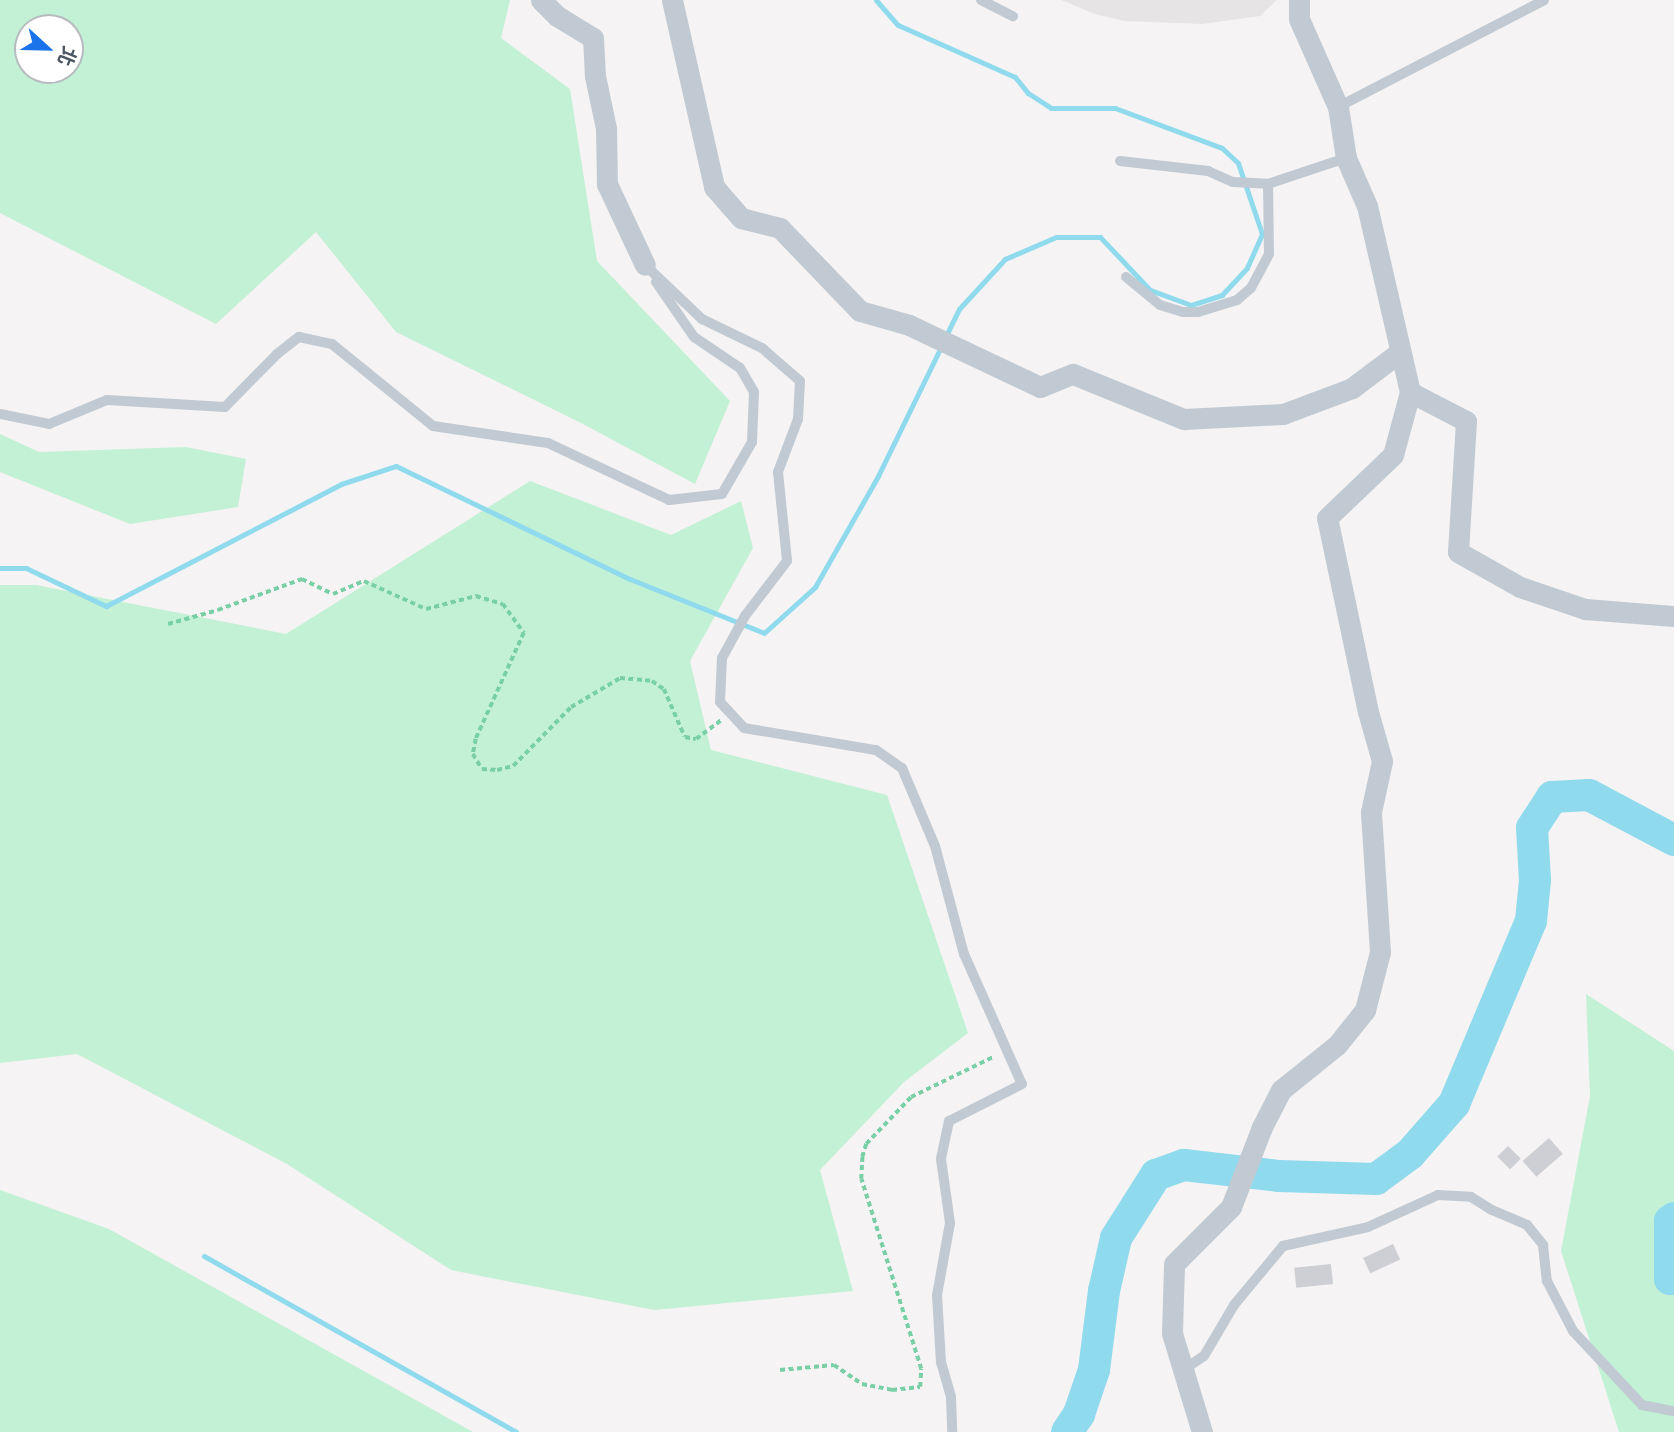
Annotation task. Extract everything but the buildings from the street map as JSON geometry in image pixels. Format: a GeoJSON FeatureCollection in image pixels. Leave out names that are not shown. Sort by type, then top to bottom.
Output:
{"type":"FeatureCollection","features":[{"type":"Feature","properties":{"kind":"street"},"geometry":{"type":"LineString","coordinates":[[541,0],[557,16],[593,38],[594,76],[606,128],[607,184],[645,265]]}},
{"type":"Feature","properties":{"kind":"street"},"geometry":{"type":"LineString","coordinates":[[672,0],[715,187],[741,218],[780,228],[860,312],[909,325],[1040,387],[1073,374],[1184,419],[1283,414],[1352,388],[1400,352]]}},
{"type":"Feature","properties":{"kind":"street"},"geometry":{"type":"LineString","coordinates":[[1202,1432],[1172,1333],[1174,1264],[1231,1207],[1262,1127],[1282,1090],[1337,1045],[1365,1010],[1380,952],[1371,812],[1382,761],[1367,712],[1327,518],[1393,455],[1410,392],[1367,206],[1346,158],[1338,107],[1298,19],[1299,0]]}},
{"type":"Feature","properties":{"kind":"street"},"geometry":{"type":"LineString","coordinates":[[1410,392],[1466,421],[1458,552],[1520,587],[1585,609],[1674,616]]}},
{"type":"Feature","properties":{"kind":"lane"},"geometry":{"type":"LineString","coordinates":[[981,0],[1013,16]]}},
{"type":"Feature","properties":{"kind":"lane"},"geometry":{"type":"LineString","coordinates":[[1338,107],[1544,0]]}},
{"type":"Feature","properties":{"kind":"lane"},"geometry":{"type":"LineString","coordinates":[[1120,161],[1208,171],[1233,182],[1269,184],[1346,158]]}},
{"type":"Feature","properties":{"kind":"lane"},"geometry":{"type":"LineString","coordinates":[[1126,277],[1160,304],[1183,312],[1198,312],[1237,300],[1251,288],[1269,254],[1269,184]]}},
{"type":"Feature","properties":{"kind":"lane"},"geometry":{"type":"LineString","coordinates":[[0,414],[49,424],[107,400],[225,407],[277,354],[299,337],[332,344],[433,426],[548,443],[669,500],[722,494],[752,442],[754,392],[740,368],[694,337],[645,265]]}},
{"type":"Feature","properties":{"kind":"lane"},"geometry":{"type":"LineString","coordinates":[[645,265],[702,319],[762,348],[800,381],[797,419],[778,472],[787,561],[745,616],[722,658],[720,702],[744,728],[876,750],[902,768],[935,846],[964,954],[1022,1084],[949,1121],[941,1159],[950,1223],[937,1295],[941,1362],[951,1397],[952,1432]]}},
{"type":"Feature","properties":{"kind":"lane"},"geometry":{"type":"LineString","coordinates":[[1183,1370],[1204,1356],[1234,1305],[1283,1246],[1368,1227],[1402,1214],[1438,1195],[1471,1197],[1492,1210],[1527,1224],[1544,1245],[1547,1281],[1573,1331],[1642,1405],[1674,1411]]}},
{"type":"Feature","properties":{"kind":"path"},"geometry":{"type":"LineString","coordinates":[[168,624],[218,610],[302,579],[333,594],[364,580],[426,608],[475,596],[503,604],[524,633],[476,739],[473,754],[482,769],[497,770],[513,766],[572,707],[620,678],[652,681],[664,689],[685,737],[696,739],[730,712]]}},
{"type":"Feature","properties":{"kind":"path"},"geometry":{"type":"LineString","coordinates":[[780,1370],[834,1365],[862,1384],[892,1390],[920,1387],[921,1369],[860,1179],[862,1157],[866,1144],[911,1097],[1006,1051]]}},
{"type":"Feature","properties":{"kind":"shaded area"},"geometry":{"type":"Polygon","coordinates":[[[1061,0],[1277,0],[1260,16],[1202,24],[1124,21],[1095,14],[1061,0]]]}},
{"type":"Feature","properties":{"kind":"green space"},"geometry":{"type":"Polygon","coordinates":[[[0,0],[510,0],[501,38],[570,89],[597,261],[730,401],[695,484],[581,423],[396,332],[316,232],[216,324],[0,213],[0,0]]]}},
{"type":"Feature","properties":{"kind":"green space"},"geometry":{"type":"Polygon","coordinates":[[[0,434],[39,452],[186,447],[246,459],[238,507],[130,524],[0,472],[0,434]]]}},
{"type":"Feature","properties":{"kind":"green space"},"geometry":{"type":"Polygon","coordinates":[[[530,481],[671,535],[741,501],[753,548],[690,661],[711,750],[887,795],[968,1033],[904,1082],[820,1170],[853,1291],[654,1310],[451,1270],[287,1164],[77,1054],[0,1063],[0,585],[36,585],[286,634],[530,481]]]}},
{"type":"Feature","properties":{"kind":"green space"},"geometry":{"type":"Polygon","coordinates":[[[1586,994],[1674,1051],[1674,1432],[1619,1432],[1561,1251],[1590,1096],[1586,994]]]}},
{"type":"Feature","properties":{"kind":"green space"},"geometry":{"type":"Polygon","coordinates":[[[0,1190],[109,1229],[473,1432],[0,1432],[0,1190]]]}},
{"type":"Feature","properties":{"kind":"waterway"},"geometry":{"type":"LineString","coordinates":[[876,0],[898,25],[1015,77],[1028,93],[1051,108],[1115,108],[1222,148],[1238,163],[1262,234],[1247,268],[1222,295],[1191,305],[1150,290],[1100,237],[1056,237],[1005,259],[959,309],[946,336]]}},
{"type":"Feature","properties":{"kind":"waterway"},"geometry":{"type":"LineString","coordinates":[[0,568],[26,568],[106,606],[341,484],[396,466],[630,579],[764,633],[815,587],[878,476],[942,345]]}},
{"type":"Feature","properties":{"kind":"waterway"},"geometry":{"type":"LineString","coordinates":[[1067,1432],[1079,1414],[1094,1370],[1104,1291],[1116,1238],[1156,1175],[1184,1165],[1279,1176],[1376,1179],[1410,1154],[1454,1104],[1531,921],[1535,880],[1532,828],[1552,797],[1589,795],[1674,840]]}},
{"type":"Feature","properties":{"kind":"waterway"},"geometry":{"type":"LineString","coordinates":[[1674,1218],[1670,1221],[1670,1279],[1674,1279]]}},
{"type":"Feature","properties":{"kind":"waterway"},"geometry":{"type":"LineString","coordinates":[[204,1256],[516,1432]]}}]}
